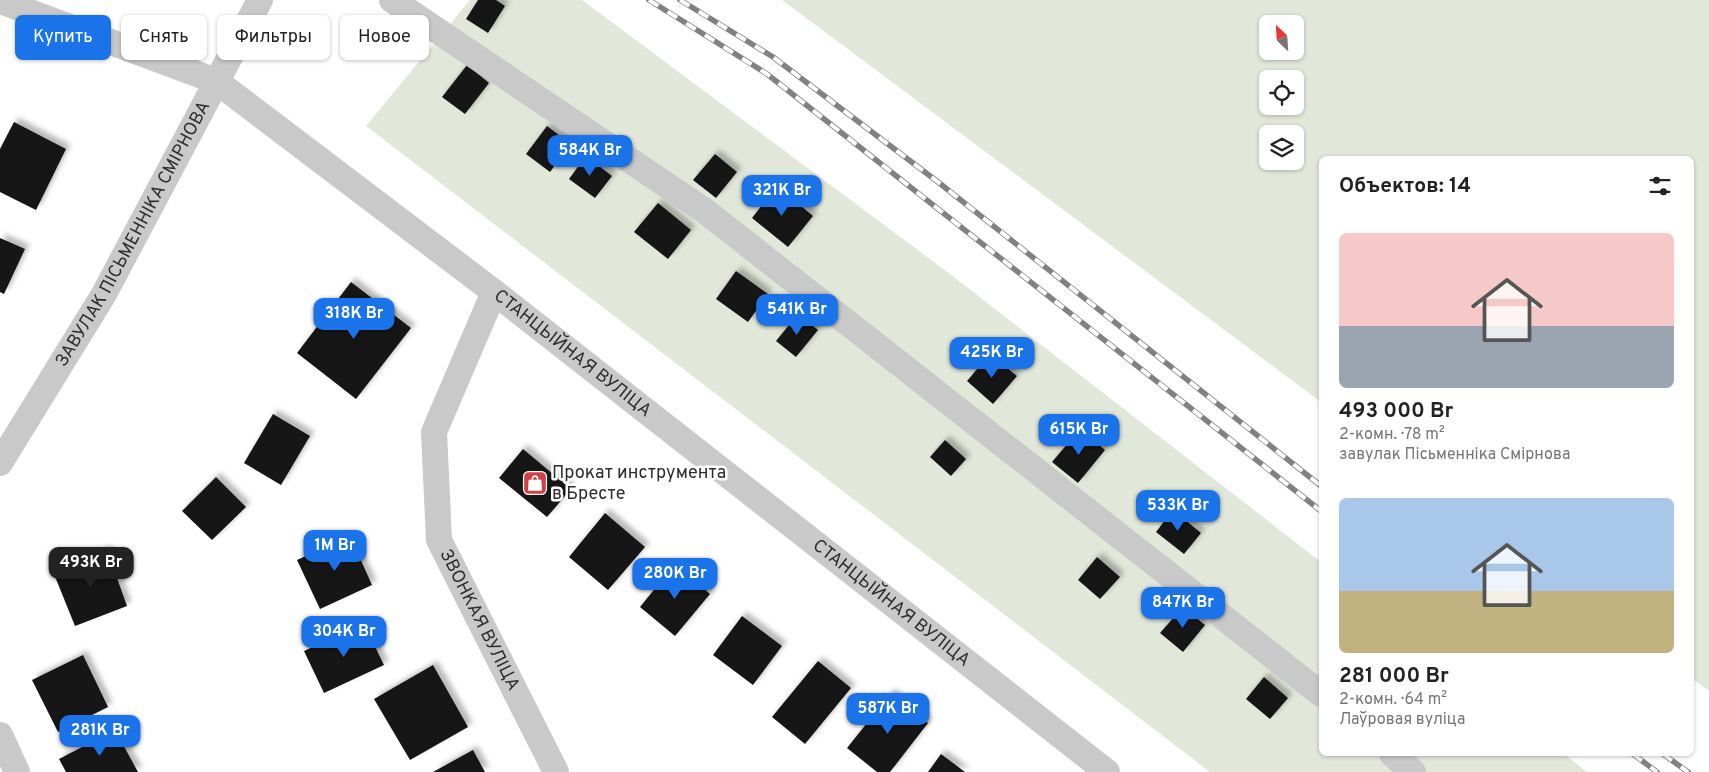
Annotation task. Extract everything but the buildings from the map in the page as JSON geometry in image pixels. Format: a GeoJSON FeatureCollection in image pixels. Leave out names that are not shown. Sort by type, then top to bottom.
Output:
{"type":"FeatureCollection","features":[{"type":"Feature","properties":{"kind":"street","name":"ЗАВУЛАК ПІСЬМЕННІКА СМІРНОВА"},"geometry":{"type":"LineString","coordinates":[[0,463],[104,294],[260,0]]}},
{"type":"Feature","properties":{"kind":"street"},"geometry":{"type":"LineString","coordinates":[[392,0],[706,211],[1319,692]]}},
{"type":"Feature","properties":{"kind":"street","name":"СТАНЦЫЙНАЯ ВУЛІЦА"},"geometry":{"type":"LineString","coordinates":[[0,1],[216,81],[494,292],[1107,772]]}},
{"type":"Feature","properties":{"kind":"street","name":"ЗВОНКАЯ ВУЛІЦА"},"geometry":{"type":"LineString","coordinates":[[494,292],[434,432],[439,540],[556,772]]}},
{"type":"Feature","properties":{"kind":"street"},"geometry":{"type":"LineString","coordinates":[[0,735],[17,772]]}},
{"type":"Feature","properties":{"kind":"street"},"geometry":{"type":"LineString","coordinates":[[1394,756],[1413,772]]}},
{"type":"Feature","properties":{"kind":"shaded area"},"geometry":{"type":"Polygon","coordinates":[[[470,0],[582,0],[950,274],[1319,560],[1319,756],[1567,756],[1587,772],[1210,772],[366,126],[420,60],[429,60],[429,50],[470,0]]]}},
{"type":"Feature","properties":{"kind":"shaded area"},"geometry":{"type":"Polygon","coordinates":[[[782,0],[1709,0],[1709,691],[1694,680],[1694,156],[1319,156],[1319,401],[782,0]]]}},
{"type":"Feature","properties":{"kind":"railway"},"geometry":{"type":"LineString","coordinates":[[649,0],[767,74],[1319,509]]}},
{"type":"Feature","properties":{"kind":"railway"},"geometry":{"type":"LineString","coordinates":[[680,0],[773,57],[938,182],[1319,484]]}},
{"type":"Feature","properties":{"kind":"railway"},"geometry":{"type":"LineString","coordinates":[[1636,756],[1657,772]]}},
{"type":"Feature","properties":{"kind":"railway"},"geometry":{"type":"LineString","coordinates":[[1666,756],[1688,772]]}},
{"type":"Feature","properties":{"kind":"place","name":"Прокат инструмента в Бресте"},"geometry":{"type":"Point","coordinates":[535,483]}}]}
